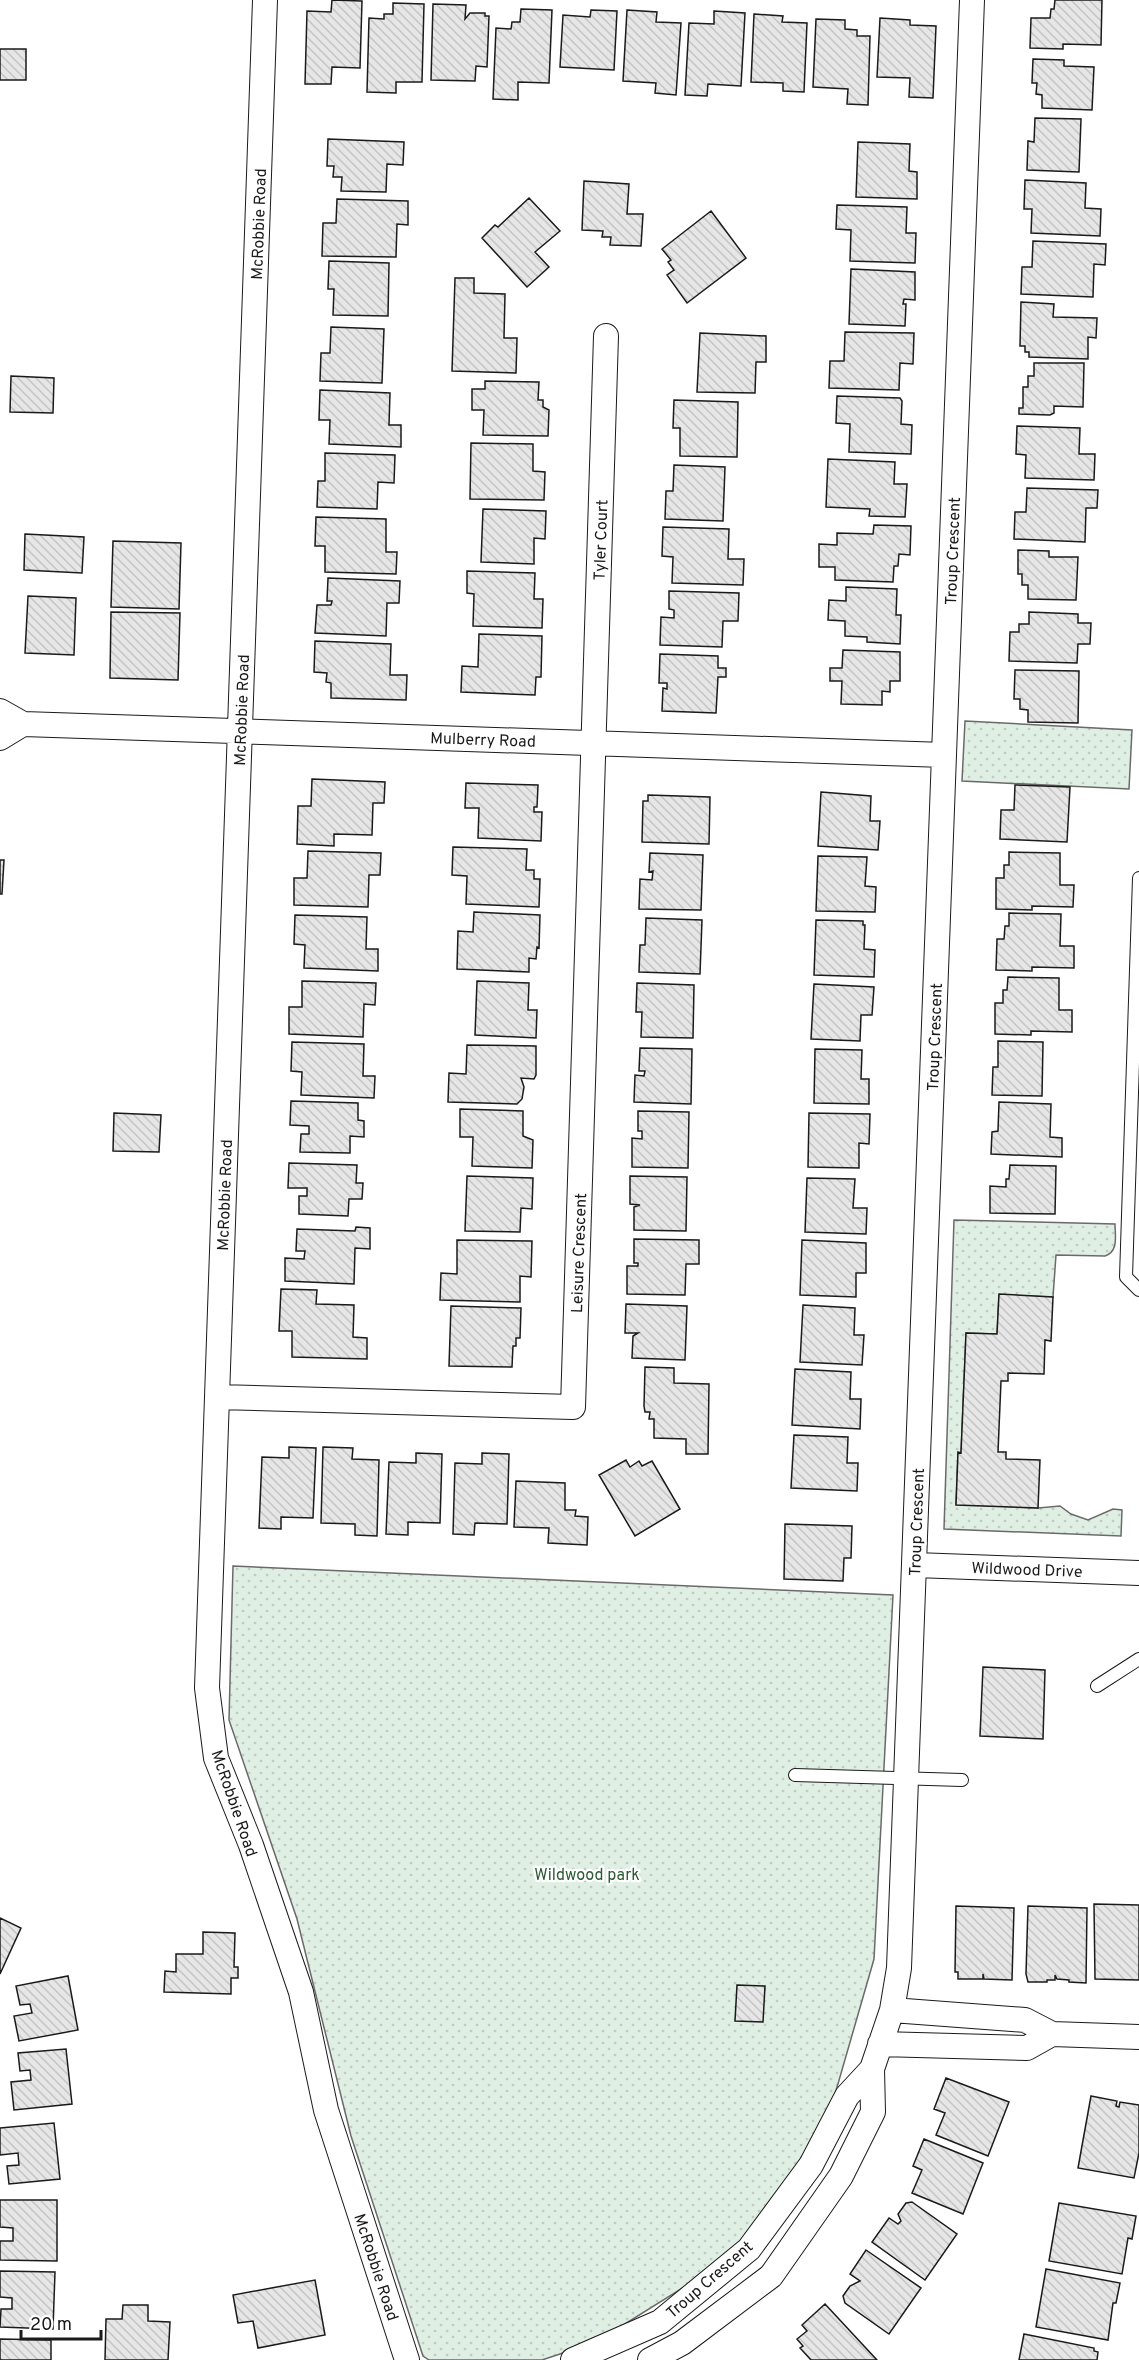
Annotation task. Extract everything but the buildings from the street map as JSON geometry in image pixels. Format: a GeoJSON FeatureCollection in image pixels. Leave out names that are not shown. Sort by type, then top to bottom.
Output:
{"type":"FeatureCollection","features":[{"type":"Feature","properties":{"kind":"street","name":"McRobbie Road"},"geometry":{"type":"LineString","coordinates":[[266,0],[207,1688],[216,1758],[250,1845],[301,1992],[326,2110],[407,2360]]}},
{"type":"Feature","properties":{"kind":"street","name":"Troup Crescent"},"geometry":{"type":"LineString","coordinates":[[650,2360],[682,2343],[771,2276],[841,2176],[873,2112],[872,2069],[892,2010],[899,1968],[972,0]]}},
{"type":"Feature","properties":{"kind":"street","name":"Tyler Court"},"geometry":{"type":"LineString","coordinates":[[595,743],[606,336]]}},
{"type":"Feature","properties":{"kind":"street","name":"Mulberry Road"},"geometry":{"type":"LineString","coordinates":[[0,711],[23,724],[944,755]]}},
{"type":"Feature","properties":{"kind":"street"},"geometry":{"type":"LineString","coordinates":[[0,738],[23,724]]}},
{"type":"Feature","properties":{"kind":"street","name":"Leisure Crescent"},"geometry":{"type":"LineString","coordinates":[[217,1397],[573,1407],[595,743]]}},
{"type":"Feature","properties":{"kind":"street","name":"Wildwood Drive"},"geometry":{"type":"LineString","coordinates":[[915,1565],[1139,1573]]}},
{"type":"Feature","properties":{"kind":"street"},"geometry":{"type":"LineString","coordinates":[[892,2010],[1025,2020],[1052,2034],[1139,2037]]}},
{"type":"Feature","properties":{"kind":"street"},"geometry":{"type":"LineString","coordinates":[[880,2044],[1027,2048],[1052,2034]]}},
{"type":"Feature","properties":{"kind":"street","name":"Troup Crescent"},"geometry":{"type":"LineString","coordinates":[[573,2360],[660,2322],[749,2249],[811,2165],[847,2096],[872,2069]]}},
{"type":"Feature","properties":{"kind":"lane"},"geometry":{"type":"LineString","coordinates":[[1139,878],[1126,1277],[1139,1290]]}},
{"type":"Feature","properties":{"kind":"lane"},"geometry":{"type":"LineString","coordinates":[[1097,1686],[1139,1659]]}},
{"type":"Feature","properties":{"kind":"lane"},"geometry":{"type":"LineString","coordinates":[[795,1775],[962,1780]]}},
{"type":"Feature","properties":{"kind":"green space"},"geometry":{"type":"Polygon","coordinates":[[[965,721],[1132,730],[1129,789],[962,781],[965,721]]]}},
{"type":"Feature","properties":{"kind":"green space"},"geometry":{"type":"Polygon","coordinates":[[[954,1220],[1115,1224],[1115,1243],[1109,1254],[1105,1256],[1056,1255],[1053,1297],[999,1295],[997,1334],[966,1333],[961,1453],[958,1453],[956,1504],[1038,1508],[1060,1506],[1071,1514],[1088,1520],[1113,1509],[1122,1510],[1121,1536],[944,1529],[954,1220]]]}},
{"type":"Feature","properties":{"kind":"green space","name":"Wildwood park"},"geometry":{"type":"Polygon","coordinates":[[[233,1566],[893,1595],[874,1959],[827,2122],[729,2259],[596,2342],[542,2360],[429,2360],[423,2356],[351,2136],[297,1919],[229,1720],[233,1566]]]}}]}
